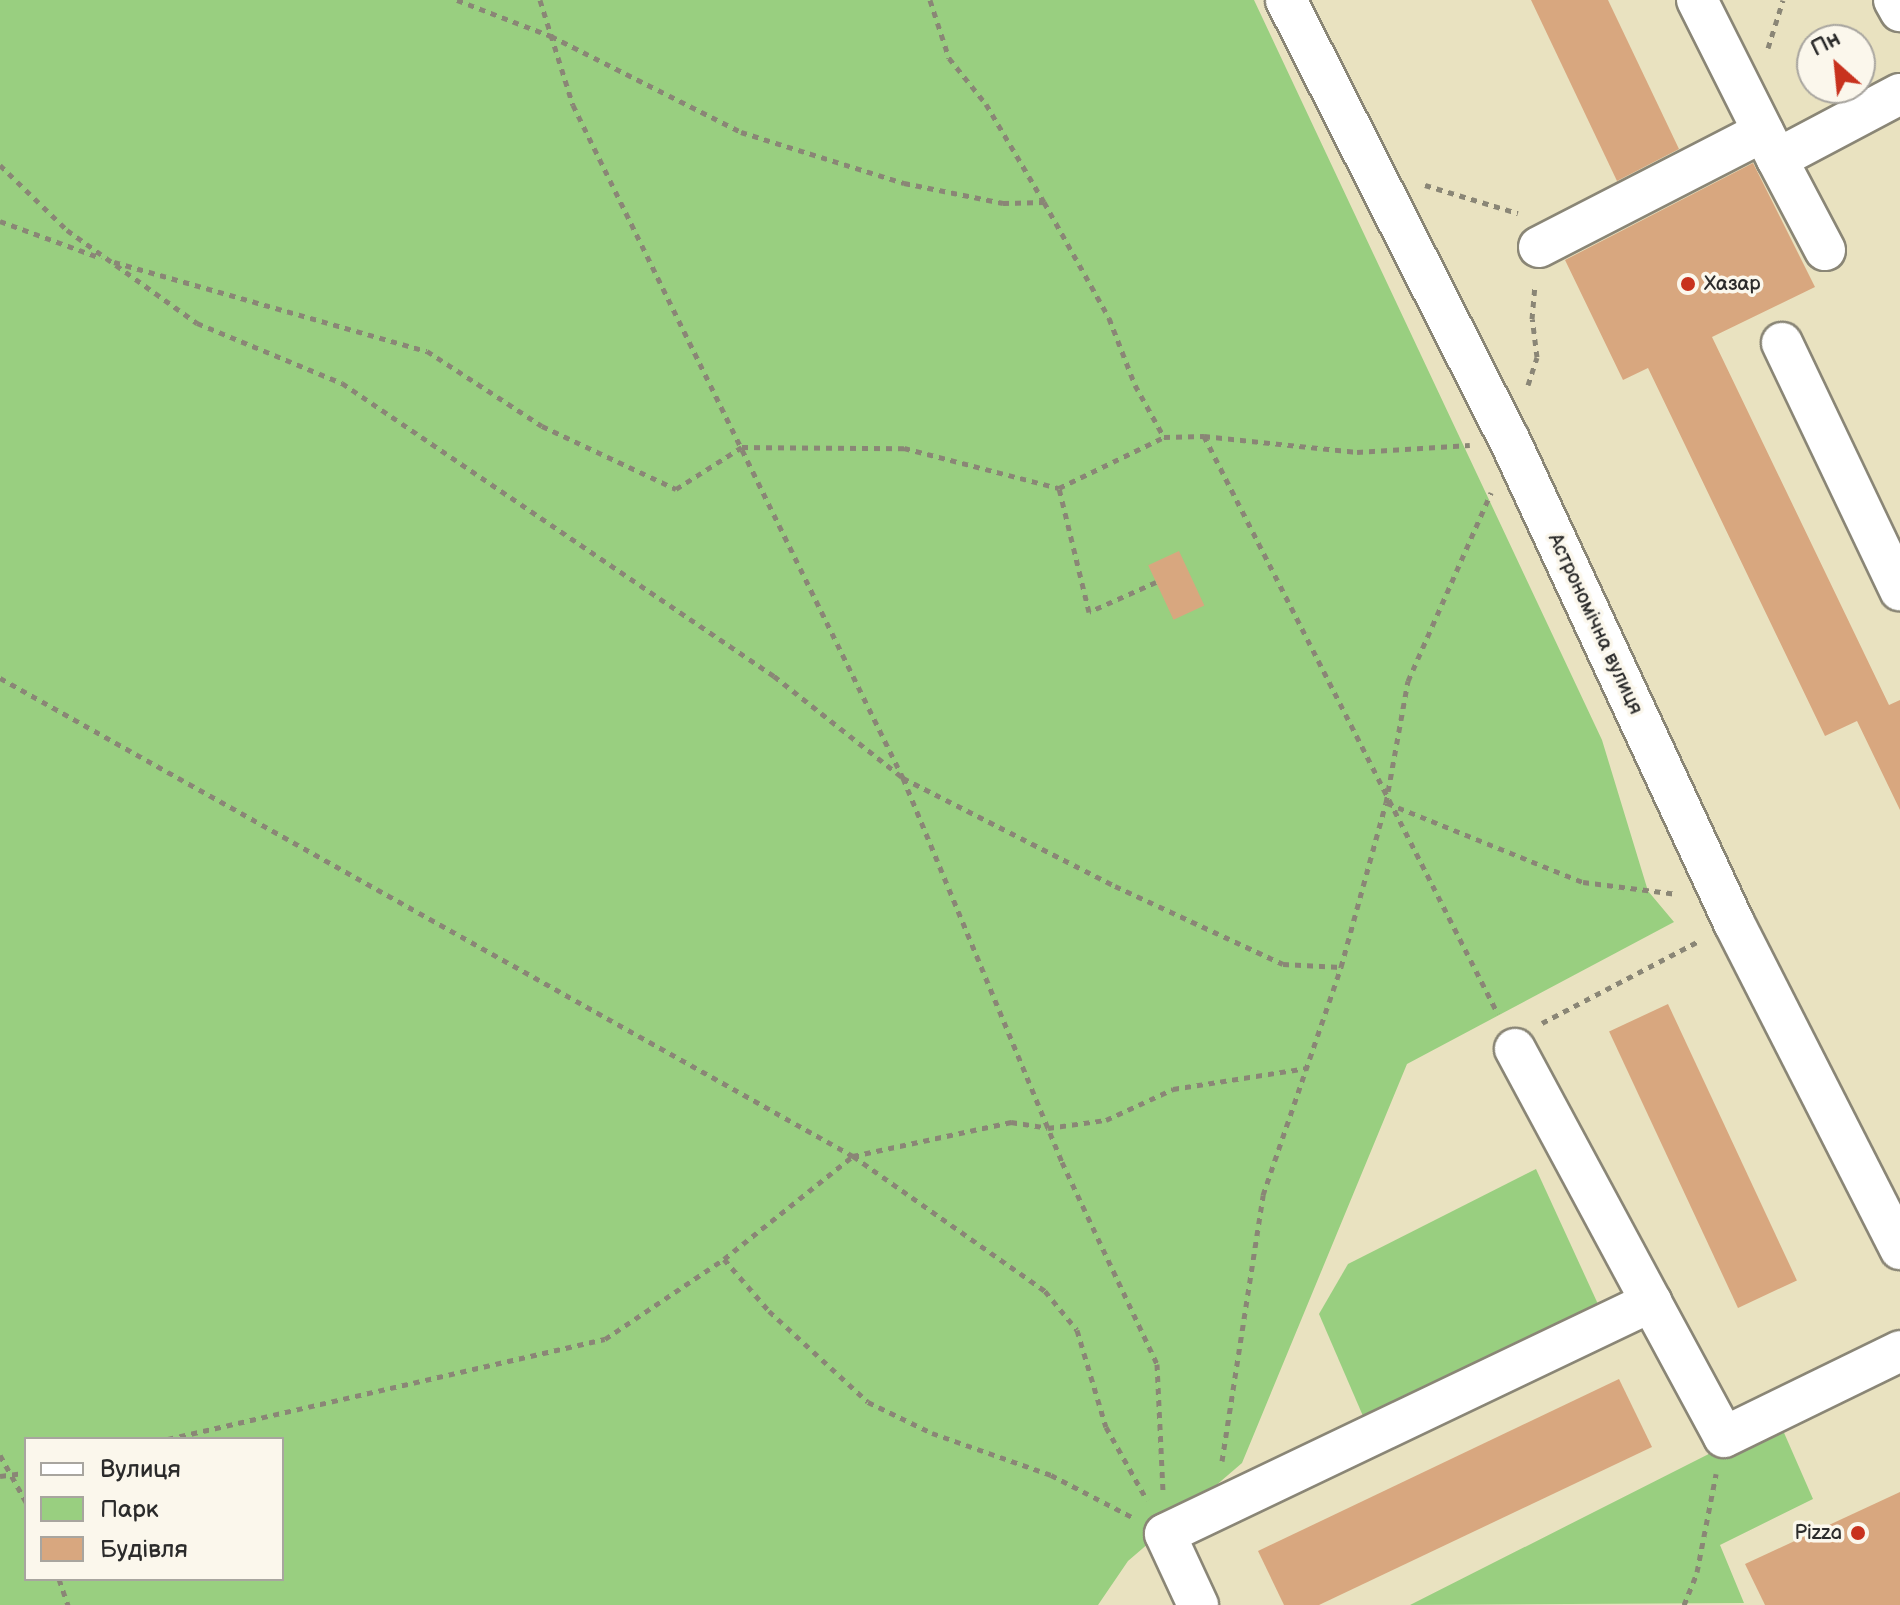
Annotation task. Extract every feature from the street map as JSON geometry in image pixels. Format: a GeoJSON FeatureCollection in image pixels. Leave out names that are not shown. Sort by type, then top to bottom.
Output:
{"type":"FeatureCollection","features":[{"type":"Feature","properties":{"kind":"street","name":"Астрономічна вулиця"},"geometry":{"type":"LineString","coordinates":[[1286,0],[1509,439],[1734,923],[1900,1249]]}},
{"type":"Feature","properties":{"kind":"street"},"geometry":{"type":"LineString","coordinates":[[1697,0],[1825,250]]}},
{"type":"Feature","properties":{"kind":"street"},"geometry":{"type":"LineString","coordinates":[[1894,0],[1900,11]]}},
{"type":"Feature","properties":{"kind":"street"},"geometry":{"type":"LineString","coordinates":[[1539,247],[1770,145],[1900,94]]}},
{"type":"Feature","properties":{"kind":"street"},"geometry":{"type":"LineString","coordinates":[[1782,343],[1900,590]]}},
{"type":"Feature","properties":{"kind":"street"},"geometry":{"type":"LineString","coordinates":[[1513,1044],[1724,1437],[1900,1351]]}},
{"type":"Feature","properties":{"kind":"street"},"geometry":{"type":"LineString","coordinates":[[1198,1605],[1165,1534],[1651,1302]]}},
{"type":"Feature","properties":{"kind":"path"},"geometry":{"type":"LineString","coordinates":[[457,0],[551,36],[741,132],[904,183],[1003,203],[1044,202]]}},
{"type":"Feature","properties":{"kind":"path"},"geometry":{"type":"LineString","coordinates":[[540,0],[573,105],[903,778],[1048,1128],[1157,1364],[1165,1534]]}},
{"type":"Feature","properties":{"kind":"path"},"geometry":{"type":"LineString","coordinates":[[930,0],[949,58],[986,104],[1044,202],[1109,318],[1135,385],[1164,437]]}},
{"type":"Feature","properties":{"kind":"path"},"geometry":{"type":"LineString","coordinates":[[1213,1510],[1252,1292],[1263,1195],[1341,967],[1386,803],[1408,681],[1509,439],[1537,357],[1532,319],[1539,247],[1516,210],[1454,196],[1370,164]]}},
{"type":"Feature","properties":{"kind":"path"},"geometry":{"type":"LineString","coordinates":[[0,165],[67,230],[197,323],[342,383],[774,676],[903,778],[1115,886],[1283,964],[1341,967]]}},
{"type":"Feature","properties":{"kind":"path"},"geometry":{"type":"LineString","coordinates":[[0,221],[110,261],[427,351],[542,426],[676,489],[742,447],[904,448],[1059,488],[1164,437],[1204,436],[1357,452],[1509,439]]}},
{"type":"Feature","properties":{"kind":"path"},"geometry":{"type":"LineString","coordinates":[[1204,436],[1386,803],[1513,1044],[1734,923]]}},
{"type":"Feature","properties":{"kind":"path"},"geometry":{"type":"LineString","coordinates":[[1059,488],[1089,612],[1156,582]]}},
{"type":"Feature","properties":{"kind":"path"},"geometry":{"type":"LineString","coordinates":[[0,678],[853,1156],[1045,1291],[1077,1330],[1106,1427],[1165,1534]]}},
{"type":"Feature","properties":{"kind":"path"},"geometry":{"type":"LineString","coordinates":[[1386,803],[1583,882],[1681,895],[1734,923]]}},
{"type":"Feature","properties":{"kind":"path"},"geometry":{"type":"LineString","coordinates":[[177,1437],[605,1339],[724,1259],[853,1156],[1011,1122],[1048,1128],[1106,1120],[1173,1089],[1307,1068]]}},
{"type":"Feature","properties":{"kind":"path"},"geometry":{"type":"LineString","coordinates":[[724,1259],[769,1311],[868,1402],[932,1433],[1051,1475],[1165,1534]]}},
{"type":"Feature","properties":{"kind":"path"},"geometry":{"type":"LineString","coordinates":[[1684,1605],[1697,1572],[1724,1437]]}},
{"type":"Feature","properties":{"kind":"path"},"geometry":{"type":"LineString","coordinates":[[0,1455],[24,1498]]}},
{"type":"Feature","properties":{"kind":"path"},"geometry":{"type":"LineString","coordinates":[[0,1476],[24,1474]]}},
{"type":"Feature","properties":{"kind":"path"},"geometry":{"type":"LineString","coordinates":[[60,1581],[68,1605]]}},
{"type":"Feature","properties":{"kind":"green space"},"geometry":{"type":"Polygon","coordinates":[[[0,0],[1254,0],[1602,740],[1648,891],[1674,922],[1407,1064],[1242,1463],[1128,1561],[1098,1605],[0,1605],[0,0]]]}},
{"type":"Feature","properties":{"kind":"green space"},"geometry":{"type":"Polygon","coordinates":[[[1536,1169],[1603,1315],[1366,1423],[1319,1314],[1348,1264],[1536,1169]]]}},
{"type":"Feature","properties":{"kind":"green space"},"geometry":{"type":"Polygon","coordinates":[[[1778,1419],[1813,1499],[1720,1545],[1744,1603],[1410,1605],[1778,1419]]]}},
{"type":"Feature","properties":{"kind":"building"},"geometry":{"type":"Polygon","coordinates":[[[1531,0],[1608,0],[1679,149],[1617,181],[1531,0]]]}},
{"type":"Feature","properties":{"kind":"building"},"geometry":{"type":"Polygon","coordinates":[[[1753,163],[1815,287],[1712,337],[1889,705],[1900,700],[1900,810],[1857,721],[1825,736],[1648,368],[1623,380],[1565,260],[1753,163]]]}},
{"type":"Feature","properties":{"kind":"building"},"geometry":{"type":"Polygon","coordinates":[[[1179,551],[1204,605],[1174,620],[1148,565],[1179,551]]]}},
{"type":"Feature","properties":{"kind":"building"},"geometry":{"type":"Polygon","coordinates":[[[1668,1004],[1797,1280],[1738,1308],[1609,1031],[1668,1004]]]}},
{"type":"Feature","properties":{"kind":"building"},"geometry":{"type":"Polygon","coordinates":[[[1619,1379],[1652,1447],[1319,1605],[1284,1605],[1258,1551],[1619,1379]]]}},
{"type":"Feature","properties":{"kind":"building"},"geometry":{"type":"Polygon","coordinates":[[[1900,1492],[1900,1605],[1765,1605],[1745,1564],[1900,1492]]]}},
{"type":"Feature","properties":{"kind":"place","name":"Хазар"},"geometry":{"type":"Point","coordinates":[1688,284]}},
{"type":"Feature","properties":{"kind":"place","name":"Pizza"},"geometry":{"type":"Point","coordinates":[1858,1533]}}]}
